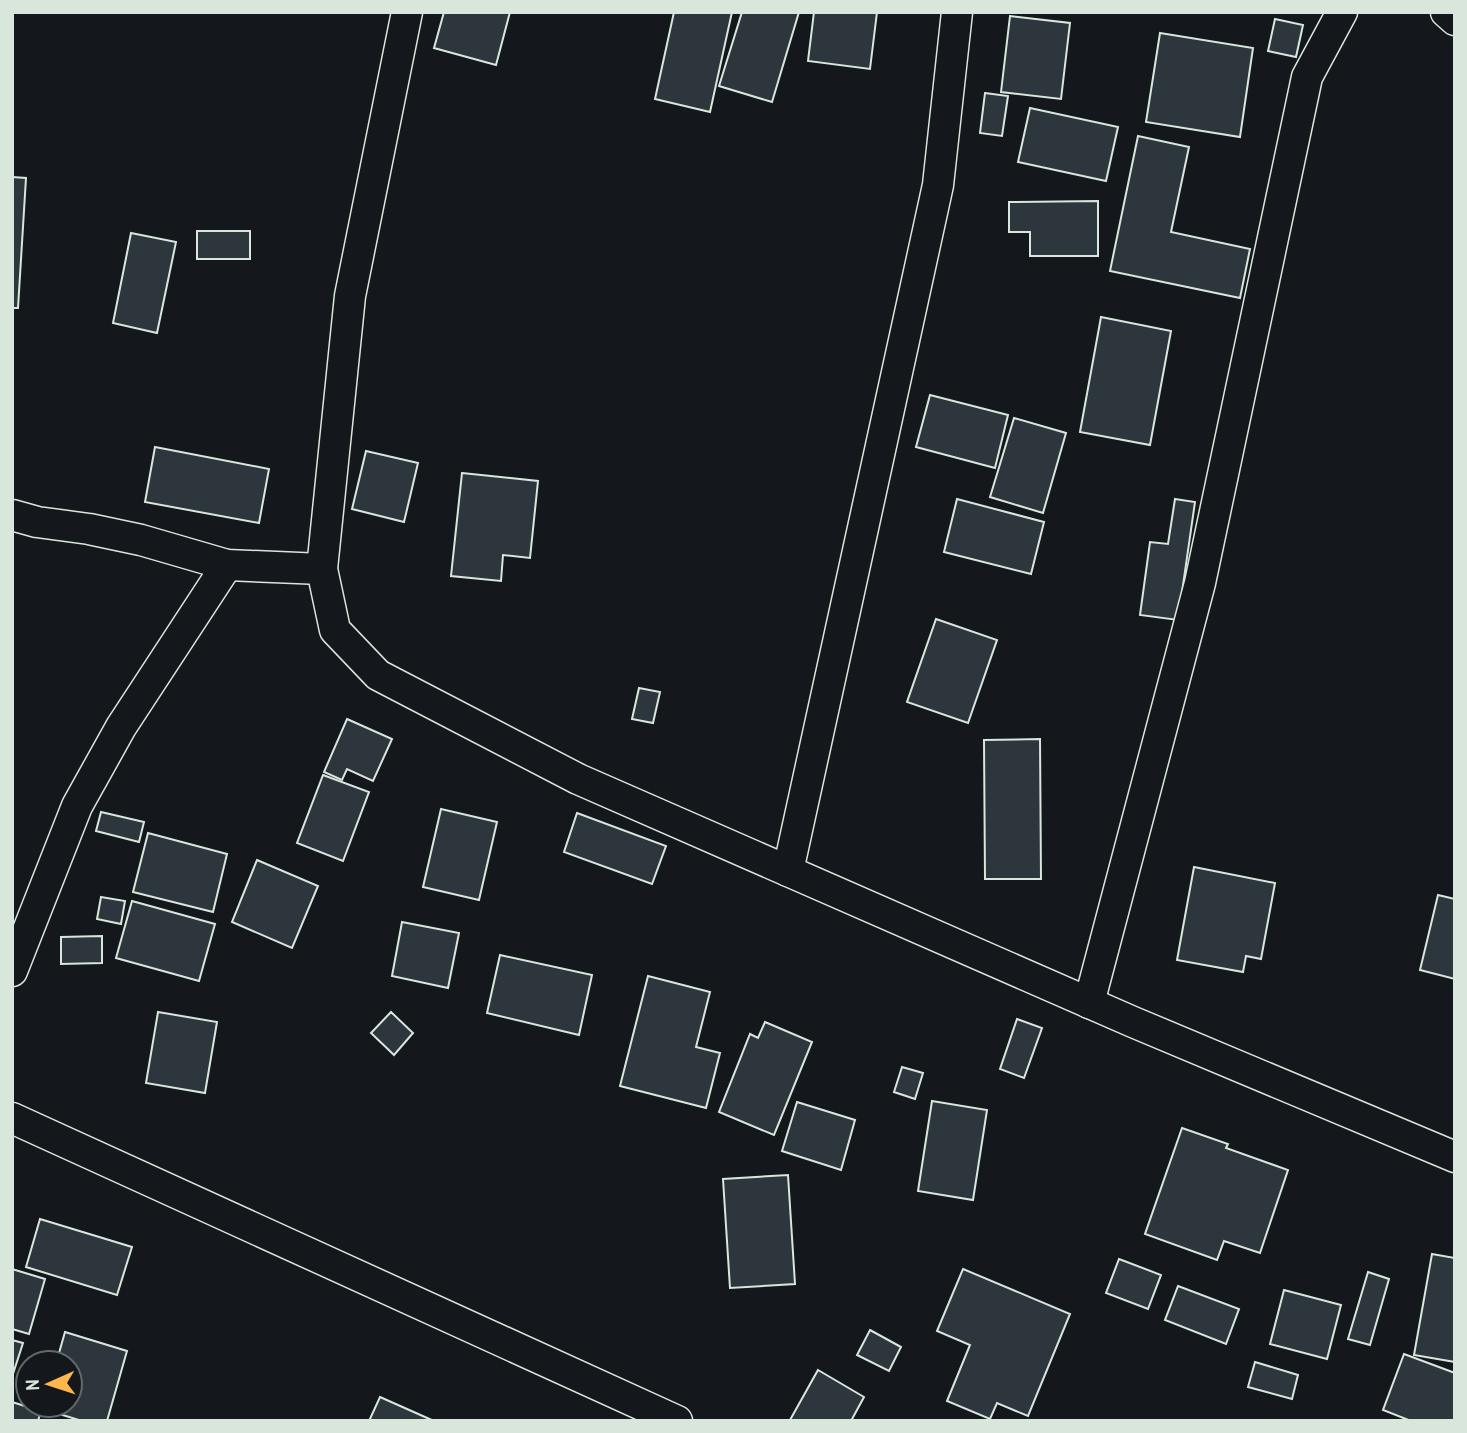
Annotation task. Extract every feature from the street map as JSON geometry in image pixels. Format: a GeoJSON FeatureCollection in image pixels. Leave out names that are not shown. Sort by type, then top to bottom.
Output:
{"type":"FeatureCollection","features":[{"type":"Feature","properties":{"kind":"street"},"geometry":{"type":"LineString","coordinates":[[407,12],[349,296],[322,569],[335,630],[378,675],[578,779],[1089,1003],[1455,1157]]}},
{"type":"Feature","properties":{"kind":"street"},"geometry":{"type":"LineString","coordinates":[[788,871],[939,185],[957,12]]}},
{"type":"Feature","properties":{"kind":"street"},"geometry":{"type":"LineString","coordinates":[[1089,1003],[1200,583],[1307,77],[1342,12]]}},
{"type":"Feature","properties":{"kind":"street"},"geometry":{"type":"LineString","coordinates":[[1446,12],[1455,20]]}},
{"type":"Feature","properties":{"kind":"street"},"geometry":{"type":"LineString","coordinates":[[12,515],[37,522],[141,540],[227,565],[322,569]]}},
{"type":"Feature","properties":{"kind":"street"},"geometry":{"type":"LineString","coordinates":[[12,971],[77,806],[121,727],[227,565]]}},
{"type":"Feature","properties":{"kind":"street"},"geometry":{"type":"LineString","coordinates":[[12,1118],[677,1421]]}},
{"type":"Feature","properties":{"kind":"building"},"geometry":{"type":"Polygon","coordinates":[[[444,12],[510,12],[496,65],[434,48],[444,12]]]}},
{"type":"Feature","properties":{"kind":"building"},"geometry":{"type":"Polygon","coordinates":[[[674,12],[732,12],[710,112],[655,99],[674,12]]]}},
{"type":"Feature","properties":{"kind":"building"},"geometry":{"type":"Polygon","coordinates":[[[742,12],[799,12],[772,102],[719,86],[742,12]]]}},
{"type":"Feature","properties":{"kind":"building"},"geometry":{"type":"Polygon","coordinates":[[[814,12],[877,12],[870,69],[808,61],[814,12]]]}},
{"type":"Feature","properties":{"kind":"building"},"geometry":{"type":"Polygon","coordinates":[[[1010,16],[1070,23],[1061,99],[1001,92],[1010,16]]]}},
{"type":"Feature","properties":{"kind":"building"},"geometry":{"type":"Polygon","coordinates":[[[1275,19],[1303,25],[1296,57],[1268,51],[1275,19]]]}},
{"type":"Feature","properties":{"kind":"building"},"geometry":{"type":"Polygon","coordinates":[[[1160,33],[1253,48],[1240,137],[1146,122],[1160,33]]]}},
{"type":"Feature","properties":{"kind":"building"},"geometry":{"type":"Polygon","coordinates":[[[985,93],[1008,96],[1002,136],[980,133],[985,93]]]}},
{"type":"Feature","properties":{"kind":"building"},"geometry":{"type":"Polygon","coordinates":[[[1030,108],[1118,127],[1106,181],[1018,162],[1030,108]]]}},
{"type":"Feature","properties":{"kind":"building"},"geometry":{"type":"Polygon","coordinates":[[[1138,136],[1189,147],[1171,232],[1250,249],[1240,298],[1110,271],[1138,136]]]}},
{"type":"Feature","properties":{"kind":"building"},"geometry":{"type":"Polygon","coordinates":[[[12,177],[26,178],[18,308],[12,308],[12,177]]]}},
{"type":"Feature","properties":{"kind":"building"},"geometry":{"type":"Polygon","coordinates":[[[1098,201],[1098,256],[1030,256],[1030,232],[1009,232],[1009,202],[1098,201]]]}},
{"type":"Feature","properties":{"kind":"building"},"geometry":{"type":"Polygon","coordinates":[[[197,231],[250,231],[250,259],[197,259],[197,231]]]}},
{"type":"Feature","properties":{"kind":"building"},"geometry":{"type":"Polygon","coordinates":[[[131,233],[176,242],[157,333],[113,323],[131,233]]]}},
{"type":"Feature","properties":{"kind":"building"},"geometry":{"type":"Polygon","coordinates":[[[1101,317],[1171,331],[1150,445],[1080,432],[1101,317]]]}},
{"type":"Feature","properties":{"kind":"building"},"geometry":{"type":"Polygon","coordinates":[[[930,395],[1008,415],[995,468],[916,447],[930,395]]]}},
{"type":"Feature","properties":{"kind":"building"},"geometry":{"type":"Polygon","coordinates":[[[1014,418],[1066,433],[1043,513],[990,497],[1014,418]]]}},
{"type":"Feature","properties":{"kind":"building"},"geometry":{"type":"Polygon","coordinates":[[[155,447],[269,469],[259,523],[145,502],[155,447]]]}},
{"type":"Feature","properties":{"kind":"building"},"geometry":{"type":"Polygon","coordinates":[[[366,451],[418,463],[404,522],[352,509],[366,451]]]}},
{"type":"Feature","properties":{"kind":"building"},"geometry":{"type":"Polygon","coordinates":[[[462,473],[538,481],[530,558],[503,555],[501,581],[451,576],[462,473]]]}},
{"type":"Feature","properties":{"kind":"building"},"geometry":{"type":"Polygon","coordinates":[[[957,499],[1044,522],[1031,574],[944,552],[957,499]]]}},
{"type":"Feature","properties":{"kind":"building"},"geometry":{"type":"Polygon","coordinates":[[[1175,499],[1195,502],[1178,620],[1140,615],[1150,542],[1168,544],[1175,499]]]}},
{"type":"Feature","properties":{"kind":"building"},"geometry":{"type":"Polygon","coordinates":[[[936,619],[997,640],[968,723],[907,702],[936,619]]]}},
{"type":"Feature","properties":{"kind":"building"},"geometry":{"type":"Polygon","coordinates":[[[639,688],[660,692],[653,723],[632,719],[639,688]]]}},
{"type":"Feature","properties":{"kind":"building"},"geometry":{"type":"Polygon","coordinates":[[[347,719],[392,739],[373,781],[347,769],[342,780],[324,772],[347,719]]]}},
{"type":"Feature","properties":{"kind":"building"},"geometry":{"type":"Polygon","coordinates":[[[1040,739],[1041,879],[985,879],[984,740],[1040,739]]]}},
{"type":"Feature","properties":{"kind":"building"},"geometry":{"type":"Polygon","coordinates":[[[323,775],[369,792],[343,861],[297,843],[323,775]]]}},
{"type":"Feature","properties":{"kind":"building"},"geometry":{"type":"Polygon","coordinates":[[[441,809],[497,822],[479,900],[423,887],[441,809]]]}},
{"type":"Feature","properties":{"kind":"building"},"geometry":{"type":"Polygon","coordinates":[[[101,812],[144,822],[139,842],[96,831],[101,812]]]}},
{"type":"Feature","properties":{"kind":"building"},"geometry":{"type":"Polygon","coordinates":[[[577,813],[666,846],[652,884],[564,852],[577,813]]]}},
{"type":"Feature","properties":{"kind":"building"},"geometry":{"type":"Polygon","coordinates":[[[148,833],[227,854],[213,912],[133,892],[148,833]]]}},
{"type":"Feature","properties":{"kind":"building"},"geometry":{"type":"Polygon","coordinates":[[[257,860],[318,886],[292,948],[232,922],[257,860]]]}},
{"type":"Feature","properties":{"kind":"building"},"geometry":{"type":"Polygon","coordinates":[[[1194,867],[1275,883],[1261,959],[1246,956],[1243,972],[1177,960],[1194,867]]]}},
{"type":"Feature","properties":{"kind":"building"},"geometry":{"type":"Polygon","coordinates":[[[1438,895],[1455,899],[1455,979],[1420,970],[1438,895]]]}},
{"type":"Feature","properties":{"kind":"building"},"geometry":{"type":"Polygon","coordinates":[[[101,897],[125,901],[121,924],[97,919],[101,897]]]}},
{"type":"Feature","properties":{"kind":"building"},"geometry":{"type":"Polygon","coordinates":[[[132,901],[215,924],[199,981],[116,958],[132,901]]]}},
{"type":"Feature","properties":{"kind":"building"},"geometry":{"type":"Polygon","coordinates":[[[402,922],[459,933],[448,988],[392,976],[402,922]]]}},
{"type":"Feature","properties":{"kind":"building"},"geometry":{"type":"Polygon","coordinates":[[[102,936],[102,963],[61,964],[61,937],[102,936]]]}},
{"type":"Feature","properties":{"kind":"building"},"geometry":{"type":"Polygon","coordinates":[[[500,955],[592,975],[579,1035],[487,1013],[500,955]]]}},
{"type":"Feature","properties":{"kind":"building"},"geometry":{"type":"Polygon","coordinates":[[[648,976],[710,992],[696,1047],[720,1053],[706,1108],[620,1086],[648,976]]]}},
{"type":"Feature","properties":{"kind":"building"},"geometry":{"type":"Polygon","coordinates":[[[158,1012],[217,1022],[205,1093],[146,1083],[158,1012]]]}},
{"type":"Feature","properties":{"kind":"building"},"geometry":{"type":"Polygon","coordinates":[[[391,1012],[413,1033],[394,1055],[371,1033],[391,1012]]]}},
{"type":"Feature","properties":{"kind":"building"},"geometry":{"type":"Polygon","coordinates":[[[1017,1019],[1042,1028],[1024,1078],[1000,1069],[1017,1019]]]}},
{"type":"Feature","properties":{"kind":"building"},"geometry":{"type":"Polygon","coordinates":[[[765,1022],[812,1042],[774,1135],[719,1112],[750,1034],[758,1038],[765,1022]]]}},
{"type":"Feature","properties":{"kind":"building"},"geometry":{"type":"Polygon","coordinates":[[[902,1067],[923,1073],[915,1099],[894,1092],[902,1067]]]}},
{"type":"Feature","properties":{"kind":"building"},"geometry":{"type":"Polygon","coordinates":[[[932,1101],[987,1110],[973,1200],[918,1191],[932,1101]]]}},
{"type":"Feature","properties":{"kind":"building"},"geometry":{"type":"Polygon","coordinates":[[[797,1102],[855,1120],[841,1170],[782,1151],[797,1102]]]}},
{"type":"Feature","properties":{"kind":"building"},"geometry":{"type":"Polygon","coordinates":[[[1182,1128],[1228,1144],[1226,1148],[1288,1170],[1260,1253],[1224,1241],[1217,1260],[1145,1234],[1182,1128]]]}},
{"type":"Feature","properties":{"kind":"building"},"geometry":{"type":"Polygon","coordinates":[[[788,1175],[795,1284],[730,1288],[723,1179],[788,1175]]]}},
{"type":"Feature","properties":{"kind":"building"},"geometry":{"type":"Polygon","coordinates":[[[40,1219],[132,1247],[117,1295],[26,1267],[40,1219]]]}},
{"type":"Feature","properties":{"kind":"building"},"geometry":{"type":"Polygon","coordinates":[[[1432,1254],[1455,1258],[1455,1362],[1414,1355],[1432,1254]]]}},
{"type":"Feature","properties":{"kind":"building"},"geometry":{"type":"Polygon","coordinates":[[[1119,1259],[1161,1275],[1148,1309],[1106,1293],[1119,1259]]]}},
{"type":"Feature","properties":{"kind":"building"},"geometry":{"type":"Polygon","coordinates":[[[12,1269],[45,1279],[29,1334],[12,1329],[12,1269]]]}},
{"type":"Feature","properties":{"kind":"building"},"geometry":{"type":"Polygon","coordinates":[[[963,1269],[1070,1314],[1028,1416],[997,1403],[990,1419],[947,1401],[970,1345],[937,1331],[963,1269]]]}},
{"type":"Feature","properties":{"kind":"building"},"geometry":{"type":"Polygon","coordinates":[[[1368,1272],[1389,1279],[1370,1345],[1348,1339],[1368,1272]]]}},
{"type":"Feature","properties":{"kind":"building"},"geometry":{"type":"Polygon","coordinates":[[[1178,1286],[1239,1309],[1226,1344],[1165,1320],[1178,1286]]]}},
{"type":"Feature","properties":{"kind":"building"},"geometry":{"type":"Polygon","coordinates":[[[1284,1290],[1341,1305],[1327,1359],[1270,1344],[1284,1290]]]}},
{"type":"Feature","properties":{"kind":"building"},"geometry":{"type":"Polygon","coordinates":[[[870,1330],[901,1347],[889,1371],[857,1355],[870,1330]]]}},
{"type":"Feature","properties":{"kind":"building"},"geometry":{"type":"Polygon","coordinates":[[[65,1332],[127,1351],[107,1421],[76,1419],[84,1419],[84,1349],[60,1349],[65,1332]]]}},
{"type":"Feature","properties":{"kind":"building"},"geometry":{"type":"Polygon","coordinates":[[[12,1340],[23,1343],[21,1349],[14,1349],[12,1377],[12,1340]]]}},
{"type":"Feature","properties":{"kind":"building"},"geometry":{"type":"Polygon","coordinates":[[[1404,1354],[1455,1373],[1455,1421],[1411,1421],[1383,1410],[1404,1354]]]}},
{"type":"Feature","properties":{"kind":"building"},"geometry":{"type":"Polygon","coordinates":[[[1255,1362],[1298,1375],[1292,1399],[1248,1387],[1255,1362]]]}},
{"type":"Feature","properties":{"kind":"building"},"geometry":{"type":"Polygon","coordinates":[[[818,1370],[864,1397],[851,1421],[790,1420],[818,1370]]]}},
{"type":"Feature","properties":{"kind":"building"},"geometry":{"type":"Polygon","coordinates":[[[380,1397],[434,1421],[369,1421],[380,1397]]]}},
{"type":"Feature","properties":{"kind":"building"},"geometry":{"type":"Polygon","coordinates":[[[12,1402],[14,1419],[39,1419],[38,1421],[12,1421],[12,1402]]]}}]}
